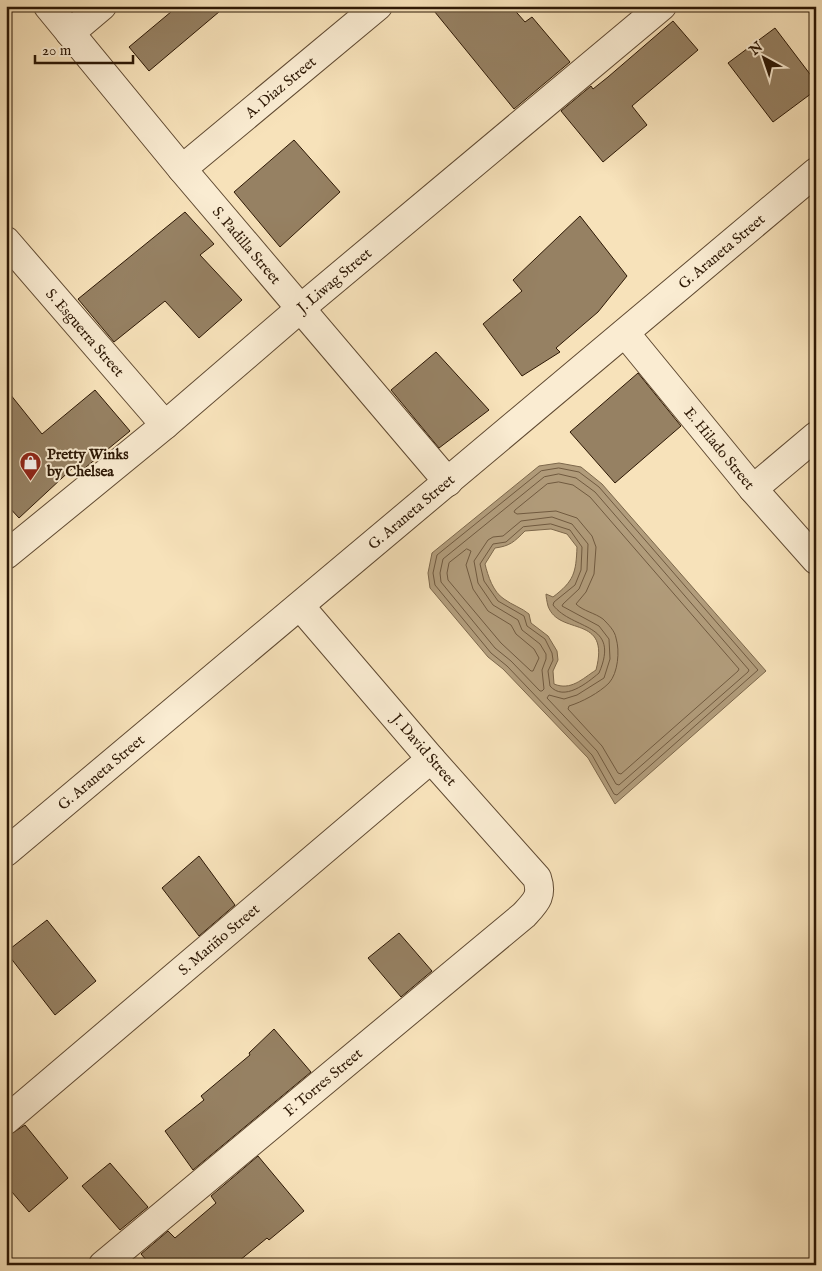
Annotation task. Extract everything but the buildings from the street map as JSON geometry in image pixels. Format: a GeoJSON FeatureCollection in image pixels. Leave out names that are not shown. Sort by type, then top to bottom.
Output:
{"type":"FeatureCollection","features":[{"type":"Feature","properties":{"kind":"street","name":"S. Padilla Street"},"geometry":{"type":"LineString","coordinates":[[48,6],[182,169],[448,482]]}},
{"type":"Feature","properties":{"kind":"street"},"geometry":{"type":"LineString","coordinates":[[70,33],[102,6]]}},
{"type":"Feature","properties":{"kind":"street","name":"A. Diaz Street"},"geometry":{"type":"LineString","coordinates":[[182,169],[378,6]]}},
{"type":"Feature","properties":{"kind":"street","name":"J. Liwag Street"},"geometry":{"type":"LineString","coordinates":[[11,543],[165,425],[301,308],[662,6]]}},
{"type":"Feature","properties":{"kind":"street","name":"G. Araneta Street"},"geometry":{"type":"LineString","coordinates":[[6,852],[816,172]]}},
{"type":"Feature","properties":{"kind":"street","name":"S. Esguerra Street"},"geometry":{"type":"LineString","coordinates":[[6,241],[165,425]]}},
{"type":"Feature","properties":{"kind":"street","name":"E. Hilado Street"},"geometry":{"type":"LineString","coordinates":[[625,333],[753,489],[816,560]]}},
{"type":"Feature","properties":{"kind":"street"},"geometry":{"type":"LineString","coordinates":[[753,489],[816,436]]}},
{"type":"Feature","properties":{"kind":"street","name":"J. David Street"},"geometry":{"type":"LineString","coordinates":[[300,606],[431,759],[537,878],[540,887],[539,897]]}},
{"type":"Feature","properties":{"kind":"street","name":"S. Mariño Street"},"geometry":{"type":"LineString","coordinates":[[6,1120],[431,759]]}},
{"type":"Feature","properties":{"kind":"street","name":"F. Torres Street"},"geometry":{"type":"LineString","coordinates":[[103,1265],[524,915],[539,897]]}},
{"type":"Feature","properties":{"kind":"water"},"geometry":{"type":"Polygon","coordinates":[[[559,463],[581,467],[602,484],[766,671],[615,804],[588,758],[503,669],[488,657],[430,588],[428,573],[432,553],[539,466],[559,463]],[[551,529],[525,531],[512,543],[495,548],[485,564],[489,579],[500,596],[529,614],[531,623],[548,636],[557,651],[558,660],[553,671],[554,684],[560,686],[576,683],[596,670],[599,652],[596,640],[590,633],[562,621],[554,615],[548,606],[546,594],[553,597],[570,581],[575,570],[577,547],[567,534],[551,529]]]}},
{"type":"Feature","properties":{"kind":"place","name":"Pretty Winks by Chelsea"},"geometry":{"type":"Point","coordinates":[31,482]}}]}
